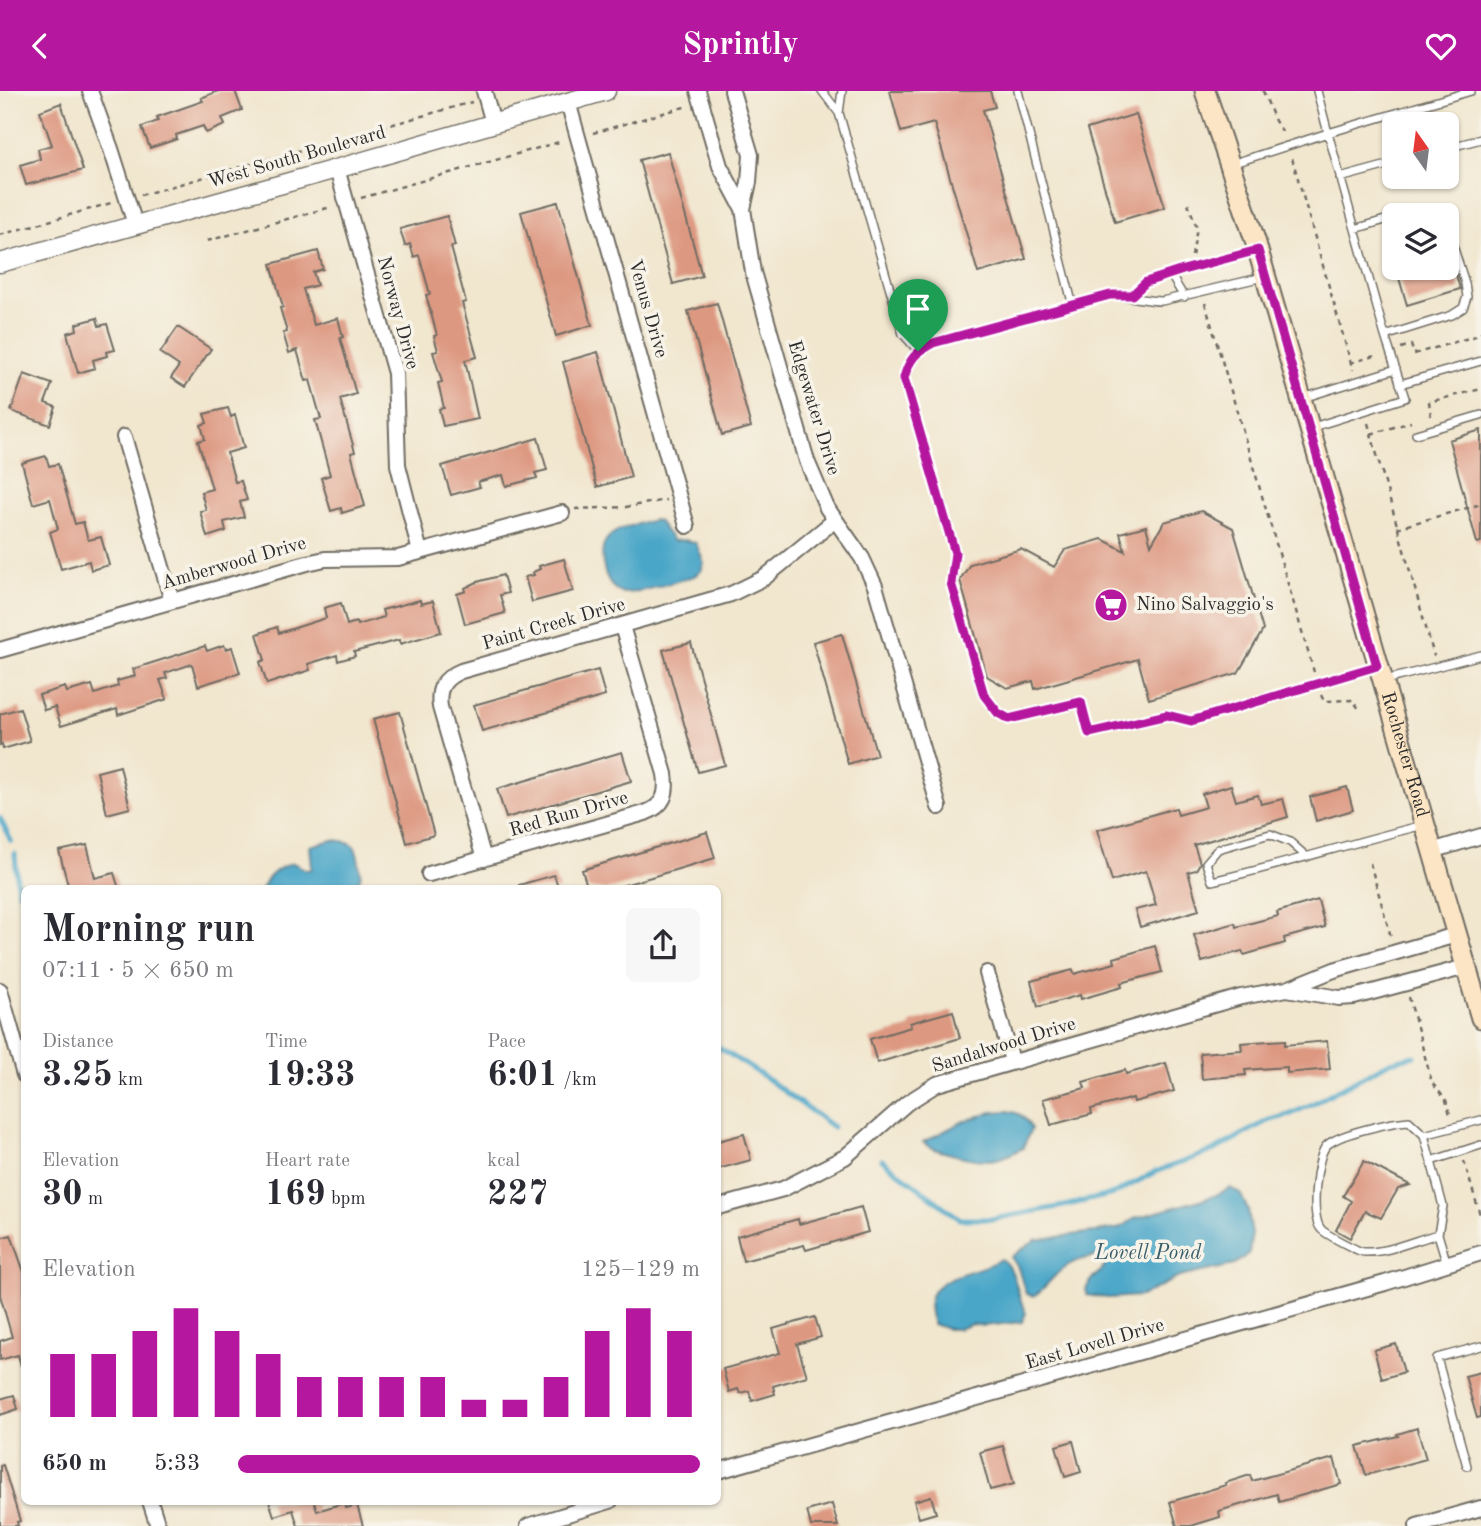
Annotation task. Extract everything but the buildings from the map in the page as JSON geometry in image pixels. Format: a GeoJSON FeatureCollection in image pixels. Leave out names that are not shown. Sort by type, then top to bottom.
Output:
{"type":"FeatureCollection","features":[{"type":"Feature","properties":{"kind":"main road","name":"Rochester Road"},"geometry":{"type":"LineString","coordinates":[[1205,91],[1258,250],[1481,1018]]}},
{"type":"Feature","properties":{"kind":"street"},"geometry":{"type":"LineString","coordinates":[[90,91],[135,224]]}},
{"type":"Feature","properties":{"kind":"street"},"geometry":{"type":"LineString","coordinates":[[484,91],[493,123]]}},
{"type":"Feature","properties":{"kind":"street","name":"West South Boulevard"},"geometry":{"type":"LineString","coordinates":[[0,263],[606,91]]}},
{"type":"Feature","properties":{"kind":"street","name":"Edgewater Drive"},"geometry":{"type":"LineString","coordinates":[[732,91],[751,155],[743,209]]}},
{"type":"Feature","properties":{"kind":"street","name":"Edgewater Drive"},"geometry":{"type":"LineString","coordinates":[[695,98],[720,166],[743,209],[753,272],[807,461],[816,487],[862,558],[875,586],[939,807]]}},
{"type":"Feature","properties":{"kind":"street","name":"Venus Drive"},"geometry":{"type":"LineString","coordinates":[[568,102],[687,526]]}},
{"type":"Feature","properties":{"kind":"street","name":"Norway Drive"},"geometry":{"type":"LineString","coordinates":[[337,169],[395,373],[398,465],[420,552]]}},
{"type":"Feature","properties":{"kind":"street"},"geometry":{"type":"LineString","coordinates":[[124,437],[172,601]]}},
{"type":"Feature","properties":{"kind":"street","name":"Amberwood Drive"},"geometry":{"type":"LineString","coordinates":[[0,650],[316,561],[388,559],[562,513]]}},
{"type":"Feature","properties":{"kind":"street","name":"Paint Creek Drive"},"geometry":{"type":"LineString","coordinates":[[484,859],[440,707],[442,684],[450,676],[751,586],[835,520]]}},
{"type":"Feature","properties":{"kind":"street","name":"Red Run Drive"},"geometry":{"type":"LineString","coordinates":[[429,874],[645,813],[658,807],[667,785],[665,774],[622,626]]}},
{"type":"Feature","properties":{"kind":"street"},"geometry":{"type":"LineString","coordinates":[[1432,851],[1481,836]]}},
{"type":"Feature","properties":{"kind":"street","name":"Sandalwood Drive"},"geometry":{"type":"LineString","coordinates":[[721,1206],[783,1189],[845,1157],[890,1116],[921,1094],[953,1079],[1241,997],[1287,989],[1334,969],[1456,935]]}},
{"type":"Feature","properties":{"kind":"street","name":"Sandalwood Drive"},"geometry":{"type":"LineString","coordinates":[[1287,989],[1339,998],[1354,997],[1466,967]]}},
{"type":"Feature","properties":{"kind":"street"},"geometry":{"type":"LineString","coordinates":[[987,973],[1012,1061]]}},
{"type":"Feature","properties":{"kind":"street"},"geometry":{"type":"LineString","coordinates":[[0,990],[21,1064]]}},
{"type":"Feature","properties":{"kind":"street","name":"East Lovell Drive"},"geometry":{"type":"LineString","coordinates":[[721,1470],[1481,1253]]}},
{"type":"Feature","properties":{"kind":"street"},"geometry":{"type":"LineString","coordinates":[[150,1505],[158,1526]]}},
{"type":"Feature","properties":{"kind":"street"},"geometry":{"type":"LineString","coordinates":[[528,1526],[597,1505]]}},
{"type":"Feature","properties":{"kind":"street"},"geometry":{"type":"LineString","coordinates":[[1417,1526],[1481,1508]]}},
{"type":"Feature","properties":{"kind":"lane"},"geometry":{"type":"LineString","coordinates":[[822,91],[839,113],[903,334],[918,351]]}},
{"type":"Feature","properties":{"kind":"lane"},"geometry":{"type":"LineString","coordinates":[[839,113],[842,91]]}},
{"type":"Feature","properties":{"kind":"lane"},"geometry":{"type":"LineString","coordinates":[[1018,91],[1073,306]]}},
{"type":"Feature","properties":{"kind":"lane"},"geometry":{"type":"LineString","coordinates":[[1310,428],[1405,398],[1385,336],[1317,91]]}},
{"type":"Feature","properties":{"kind":"lane"},"geometry":{"type":"LineString","coordinates":[[1230,165],[1471,91]]}},
{"type":"Feature","properties":{"kind":"lane"},"geometry":{"type":"LineString","coordinates":[[1460,145],[1481,139]]}},
{"type":"Feature","properties":{"kind":"lane"},"geometry":{"type":"LineString","coordinates":[[1340,178],[1382,167]]}},
{"type":"Feature","properties":{"kind":"lane"},"geometry":{"type":"LineString","coordinates":[[1355,229],[1382,221]]}},
{"type":"Feature","properties":{"kind":"lane"},"geometry":{"type":"LineString","coordinates":[[1132,295],[1146,282],[1258,250]]}},
{"type":"Feature","properties":{"kind":"lane"},"geometry":{"type":"LineString","coordinates":[[1385,336],[1452,315],[1464,308],[1467,297],[1459,264]]}},
{"type":"Feature","properties":{"kind":"lane"},"geometry":{"type":"LineString","coordinates":[[1170,274],[1184,297]]}},
{"type":"Feature","properties":{"kind":"lane"},"geometry":{"type":"LineString","coordinates":[[1266,277],[1184,297],[1154,301],[1132,295],[1110,295],[933,343],[918,351],[909,362],[904,378],[955,553],[951,583],[984,695],[998,713],[1009,719],[1081,702],[1089,733],[1167,715],[1191,721],[1380,674],[1479,656],[1481,666]]}},
{"type":"Feature","properties":{"kind":"lane"},"geometry":{"type":"LineString","coordinates":[[1401,384],[1481,361]]}},
{"type":"Feature","properties":{"kind":"lane"},"geometry":{"type":"LineString","coordinates":[[1302,399],[1396,369]]}},
{"type":"Feature","properties":{"kind":"lane"},"geometry":{"type":"LineString","coordinates":[[1416,434],[1481,415]]}},
{"type":"Feature","properties":{"kind":"lane"},"geometry":{"type":"LineString","coordinates":[[1307,857],[1290,842],[1270,834],[1218,849],[1206,863],[1212,881],[1307,857],[1424,825]]}},
{"type":"Feature","properties":{"kind":"lane"},"geometry":{"type":"LineString","coordinates":[[1424,1135],[1481,1119]]}},
{"type":"Feature","properties":{"kind":"lane"},"geometry":{"type":"LineString","coordinates":[[1438,1234],[1362,1252],[1321,1230],[1317,1220],[1315,1197],[1319,1161],[1325,1147],[1334,1140],[1397,1122],[1409,1121],[1424,1135],[1443,1206],[1438,1234],[1447,1264]]}},
{"type":"Feature","properties":{"kind":"lane"},"geometry":{"type":"LineString","coordinates":[[1431,1161],[1481,1145]]}},
{"type":"Feature","properties":{"kind":"lane"},"geometry":{"type":"LineString","coordinates":[[1467,1466],[1437,1358],[1481,1346]]}},
{"type":"Feature","properties":{"kind":"path"},"geometry":{"type":"LineString","coordinates":[[1263,91],[1275,121],[1286,137]]}},
{"type":"Feature","properties":{"kind":"path"},"geometry":{"type":"LineString","coordinates":[[590,134],[695,98]]}},
{"type":"Feature","properties":{"kind":"path"},"geometry":{"type":"LineString","coordinates":[[144,194],[468,103]]}},
{"type":"Feature","properties":{"kind":"path"},"geometry":{"type":"LineString","coordinates":[[359,199],[567,140]]}},
{"type":"Feature","properties":{"kind":"path"},"geometry":{"type":"LineString","coordinates":[[1291,154],[1354,375]]}},
{"type":"Feature","properties":{"kind":"path"},"geometry":{"type":"LineString","coordinates":[[1188,203],[1197,228],[1192,259]]}},
{"type":"Feature","properties":{"kind":"path"},"geometry":{"type":"LineString","coordinates":[[0,235],[109,204]]}},
{"type":"Feature","properties":{"kind":"path"},"geometry":{"type":"LineString","coordinates":[[207,241],[336,205]]}},
{"type":"Feature","properties":{"kind":"path"},"geometry":{"type":"LineString","coordinates":[[1204,300],[1315,675]]}},
{"type":"Feature","properties":{"kind":"path"},"geometry":{"type":"LineString","coordinates":[[1350,363],[1411,345],[1414,354],[1479,335],[1481,332]]}},
{"type":"Feature","properties":{"kind":"path"},"geometry":{"type":"LineString","coordinates":[[1422,419],[1433,416],[1429,402],[1481,389]]}},
{"type":"Feature","properties":{"kind":"path"},"geometry":{"type":"LineString","coordinates":[[1367,419],[1433,656]]}},
{"type":"Feature","properties":{"kind":"path"},"geometry":{"type":"LineString","coordinates":[[1371,435],[1412,422]]}},
{"type":"Feature","properties":{"kind":"path"},"geometry":{"type":"LineString","coordinates":[[562,513],[573,509],[626,507],[679,497]]}},
{"type":"Feature","properties":{"kind":"path"},"geometry":{"type":"LineString","coordinates":[[1398,528],[1481,504]]}},
{"type":"Feature","properties":{"kind":"path"},"geometry":{"type":"LineString","coordinates":[[1320,692],[1324,701],[1353,700],[1359,709]]}},
{"type":"Feature","properties":{"kind":"path"},"geometry":{"type":"LineString","coordinates":[[1370,863],[1393,943]]}},
{"type":"Feature","properties":{"kind":"path"},"geometry":{"type":"LineString","coordinates":[[1407,992],[1432,1083],[1446,1100],[1452,1120]]}},
{"type":"Feature","properties":{"kind":"path"},"geometry":{"type":"LineString","coordinates":[[1464,1159],[1481,1218]]}},
{"type":"Feature","properties":{"kind":"water"},"geometry":{"type":"Polygon","coordinates":[[[658,521],[673,541],[696,543],[704,563],[701,571],[694,576],[648,589],[630,593],[618,591],[612,586],[604,570],[604,544],[617,531],[658,521]]]}},
{"type":"Feature","properties":{"kind":"water"},"geometry":{"type":"Polygon","coordinates":[[[332,840],[352,844],[361,872],[357,885],[264,885],[274,873],[293,863],[307,870],[312,869],[310,846],[332,840]]]}},
{"type":"Feature","properties":{"kind":"water"},"geometry":{"type":"Polygon","coordinates":[[[1008,1111],[1023,1117],[1031,1129],[1023,1148],[1005,1156],[991,1160],[972,1158],[943,1152],[923,1142],[964,1121],[992,1112],[1008,1111]]]}},
{"type":"Feature","properties":{"kind":"water","name":"Lovell Pond"},"geometry":{"type":"Polygon","coordinates":[[[1230,1188],[1240,1193],[1248,1210],[1252,1234],[1249,1253],[1234,1265],[1179,1277],[1141,1296],[1108,1298],[1087,1295],[1086,1289],[1091,1280],[1104,1268],[1105,1255],[1068,1265],[1034,1296],[1026,1294],[1018,1268],[1011,1257],[1035,1240],[1117,1229],[1136,1218],[1214,1196],[1230,1188]]]}},
{"type":"Feature","properties":{"kind":"water"},"geometry":{"type":"Polygon","coordinates":[[[1001,1259],[1014,1277],[1026,1313],[1022,1322],[983,1326],[972,1324],[958,1329],[947,1329],[933,1324],[929,1307],[931,1295],[938,1286],[949,1279],[1001,1259]]]}},
{"type":"Feature","properties":{"kind":"waterway"},"geometry":{"type":"LineString","coordinates":[[0,818],[11,841]]}},
{"type":"Feature","properties":{"kind":"waterway"},"geometry":{"type":"LineString","coordinates":[[15,854],[18,892]]}},
{"type":"Feature","properties":{"kind":"waterway"},"geometry":{"type":"LineString","coordinates":[[721,1049],[833,1127]]}},
{"type":"Feature","properties":{"kind":"waterway"},"geometry":{"type":"LineString","coordinates":[[882,1160],[960,1219],[992,1219],[1064,1206],[1114,1194],[1155,1172],[1215,1150],[1267,1121],[1310,1105],[1390,1062],[1414,1056]]}},
{"type":"Feature","properties":{"kind":"place","name":"Nino Salvaggio's"},"geometry":{"type":"Point","coordinates":[1111,605]}},
{"type":"Feature","properties":{"kind":"route"},"geometry":{"type":"LineString","coordinates":[[1258,250],[1377,666],[1191,721],[1167,715],[1089,733],[1081,702],[1009,719],[998,713],[984,695],[951,583],[955,553],[904,378],[909,362],[918,351],[933,343],[1110,295],[1132,295],[1146,282],[1258,250]]}}]}
